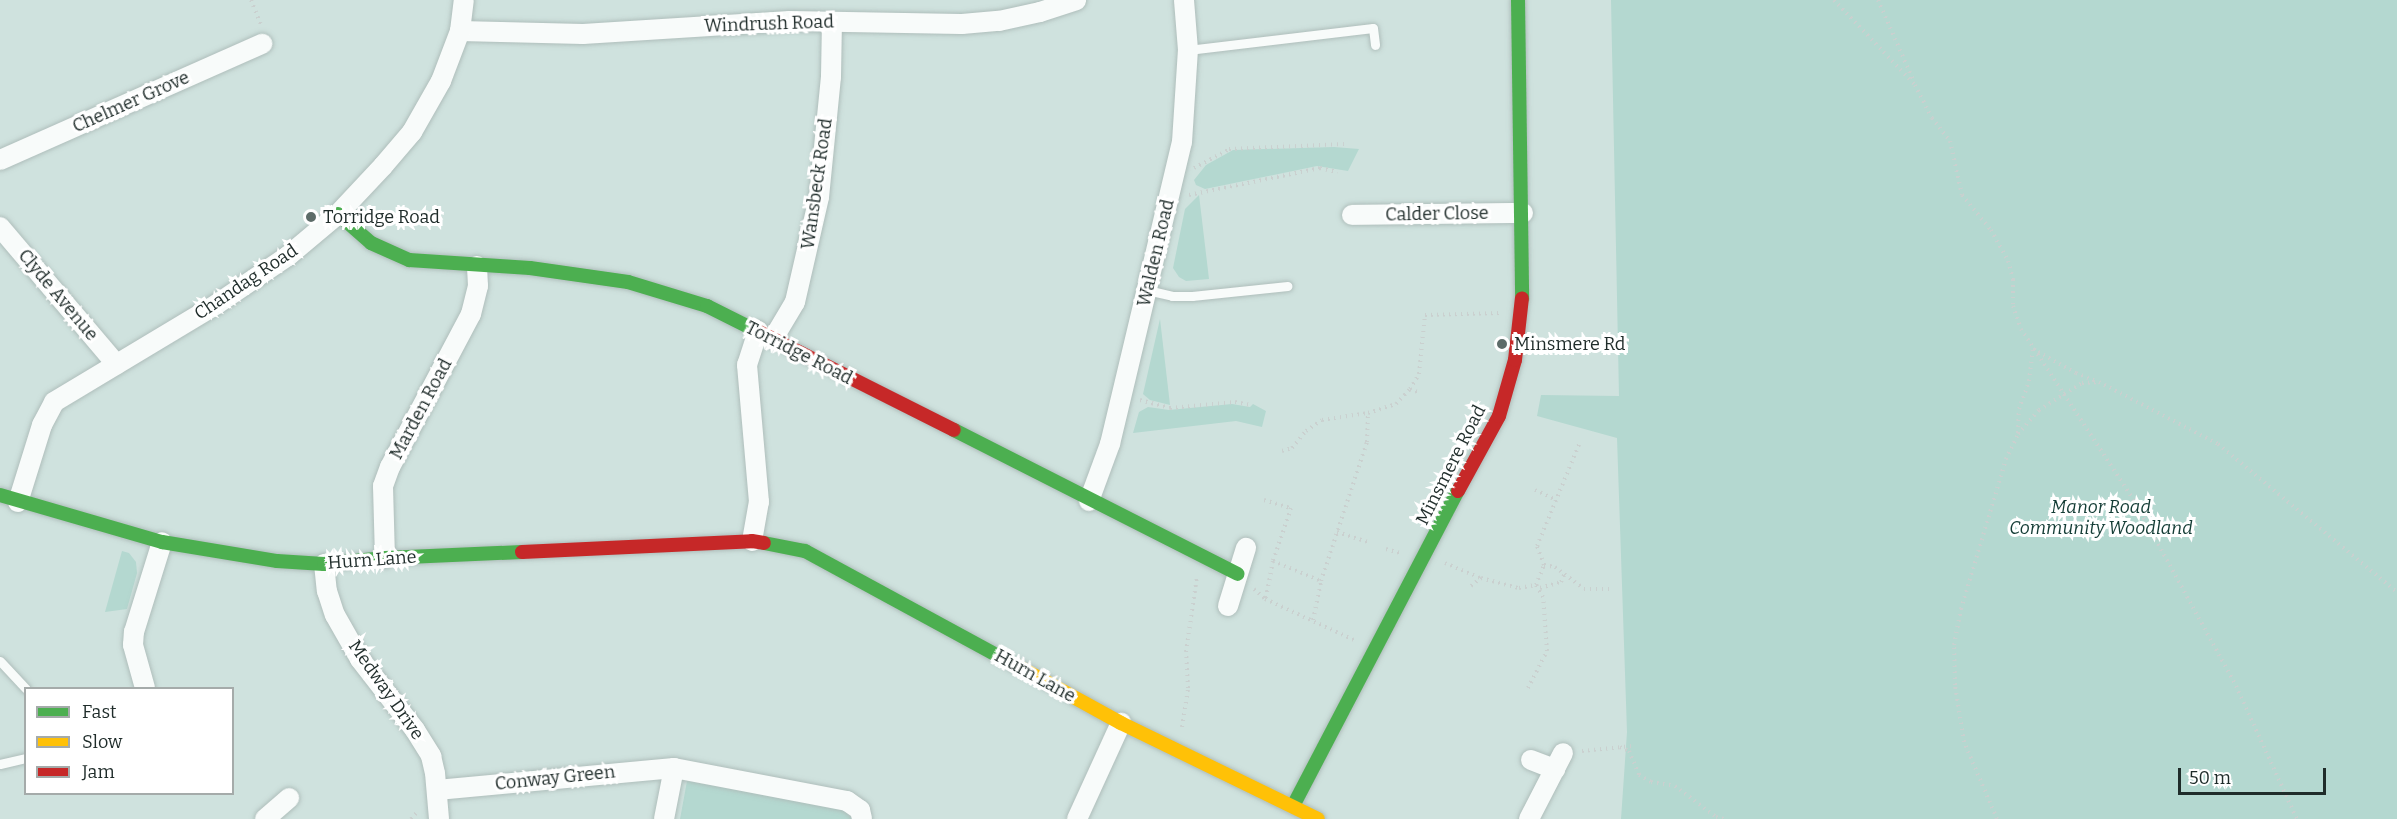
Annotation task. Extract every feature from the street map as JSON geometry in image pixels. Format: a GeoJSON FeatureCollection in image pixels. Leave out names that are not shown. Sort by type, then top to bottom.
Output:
{"type":"FeatureCollection","features":[{"type":"Feature","properties":{"kind":"street","name":"Chandag Road"},"geometry":{"type":"LineString","coordinates":[[9,499],[49,410],[62,397],[217,304],[288,256],[338,214],[412,132],[441,81],[460,31],[464,0]]}},
{"type":"Feature","properties":{"kind":"street","name":"Windrush Road"},"geometry":{"type":"LineString","coordinates":[[460,31],[583,34],[745,23],[962,24],[999,21],[1040,12],[1076,0]]}},
{"type":"Feature","properties":{"kind":"street","name":"Walden Road"},"geometry":{"type":"LineString","coordinates":[[1089,501],[1110,444],[1182,142],[1188,50],[1184,0]]}},
{"type":"Feature","properties":{"kind":"street","name":"Minsmere Road"},"geometry":{"type":"LineString","coordinates":[[1293,806],[1373,649],[1499,416],[1515,360],[1522,313],[1523,213],[1518,0]]}},
{"type":"Feature","properties":{"kind":"street","name":"Wansbeck Road"},"geometry":{"type":"LineString","coordinates":[[766,335],[795,302],[817,208],[827,131],[832,22]]}},
{"type":"Feature","properties":{"kind":"street","name":"Chelmer Grove"},"geometry":{"type":"LineString","coordinates":[[0,160],[262,44]]}},
{"type":"Feature","properties":{"kind":"street","name":"Calder Close"},"geometry":{"type":"LineString","coordinates":[[1352,215],[1523,213]]}},
{"type":"Feature","properties":{"kind":"street","name":"Torridge Road"},"geometry":{"type":"LineString","coordinates":[[338,214],[371,243],[409,260],[530,268],[628,282],[706,306],[1089,501],[1238,574]]}},
{"type":"Feature","properties":{"kind":"street","name":"Clyde Avenue"},"geometry":{"type":"LineString","coordinates":[[0,227],[116,364]]}},
{"type":"Feature","properties":{"kind":"street","name":"Marden Road"},"geometry":{"type":"LineString","coordinates":[[385,558],[383,486],[390,466],[471,314],[478,286],[477,266]]}},
{"type":"Feature","properties":{"kind":"street"},"geometry":{"type":"LineString","coordinates":[[752,540],[759,502],[747,365],[766,335]]}},
{"type":"Feature","properties":{"kind":"street","name":"Hurn Lane"},"geometry":{"type":"LineString","coordinates":[[9,499],[162,542],[277,561],[324,564],[385,558],[752,540],[805,551],[1121,723],[1318,819]]}},
{"type":"Feature","properties":{"kind":"street"},"geometry":{"type":"LineString","coordinates":[[145,687],[133,645],[134,632],[162,542]]}},
{"type":"Feature","properties":{"kind":"street"},"geometry":{"type":"LineString","coordinates":[[1228,606],[1246,548]]}},
{"type":"Feature","properties":{"kind":"street","name":"Medway Drive"},"geometry":{"type":"LineString","coordinates":[[324,564],[327,591],[335,615],[360,659],[415,730],[431,756],[439,819]]}},
{"type":"Feature","properties":{"kind":"street"},"geometry":{"type":"LineString","coordinates":[[1077,819],[1121,723]]}},
{"type":"Feature","properties":{"kind":"street"},"geometry":{"type":"LineString","coordinates":[[1529,819],[1559,761],[1532,760]]}},
{"type":"Feature","properties":{"kind":"street"},"geometry":{"type":"LineString","coordinates":[[664,819],[674,768]]}},
{"type":"Feature","properties":{"kind":"street","name":"Conway Green"},"geometry":{"type":"LineString","coordinates":[[437,790],[674,768],[847,801],[860,810],[862,819]]}},
{"type":"Feature","properties":{"kind":"street"},"geometry":{"type":"LineString","coordinates":[[261,814],[290,798]]}},
{"type":"Feature","properties":{"kind":"lane"},"geometry":{"type":"LineString","coordinates":[[1188,50],[1373,28],[1375,45]]}},
{"type":"Feature","properties":{"kind":"lane"},"geometry":{"type":"LineString","coordinates":[[1147,290],[1172,296],[1192,296],[1287,286]]}},
{"type":"Feature","properties":{"kind":"lane"},"geometry":{"type":"LineString","coordinates":[[0,661],[24,687]]}},
{"type":"Feature","properties":{"kind":"lane"},"geometry":{"type":"LineString","coordinates":[[0,764],[24,758]]}},
{"type":"Feature","properties":{"kind":"path"},"geometry":{"type":"LineString","coordinates":[[250,0],[264,32],[262,44]]}},
{"type":"Feature","properties":{"kind":"path"},"geometry":{"type":"LineString","coordinates":[[1834,0],[1915,85]]}},
{"type":"Feature","properties":{"kind":"path"},"geometry":{"type":"LineString","coordinates":[[1878,0],[1915,85],[1932,118],[1950,141],[1962,195],[1991,230],[2008,261],[2013,279],[2013,306],[2032,349],[2134,502],[2236,686],[2296,819]]}},
{"type":"Feature","properties":{"kind":"path"},"geometry":{"type":"LineString","coordinates":[[1171,190],[1228,149],[1344,144]]}},
{"type":"Feature","properties":{"kind":"path"},"geometry":{"type":"LineString","coordinates":[[1171,190],[1320,168],[1338,172]]}},
{"type":"Feature","properties":{"kind":"path"},"geometry":{"type":"LineString","coordinates":[[1282,451],[1292,447],[1306,431],[1322,420],[1368,413],[1396,404],[1410,389],[1419,374],[1425,315],[1522,313]]}},
{"type":"Feature","properties":{"kind":"path"},"geometry":{"type":"LineString","coordinates":[[2032,349],[2076,374],[2099,382],[2218,444],[2397,592]]}},
{"type":"Feature","properties":{"kind":"path"},"geometry":{"type":"LineString","coordinates":[[2018,434],[2019,409],[2029,381],[2032,349]]}},
{"type":"Feature","properties":{"kind":"path"},"geometry":{"type":"LineString","coordinates":[[1997,819],[1964,742],[1955,685],[1954,645],[1961,609],[2006,459],[2018,434],[2039,410],[2082,383],[2099,382]]}},
{"type":"Feature","properties":{"kind":"path"},"geometry":{"type":"LineString","coordinates":[[1410,389],[1420,393]]}},
{"type":"Feature","properties":{"kind":"path"},"geometry":{"type":"LineString","coordinates":[[1122,394],[1170,408],[1235,402],[1250,405]]}},
{"type":"Feature","properties":{"kind":"path"},"geometry":{"type":"LineString","coordinates":[[1313,620],[1320,581],[1367,442],[1368,413]]}},
{"type":"Feature","properties":{"kind":"path"},"geometry":{"type":"LineString","coordinates":[[1528,688],[1547,651],[1543,597],[1538,586],[1544,565],[1537,546],[1580,442]]}},
{"type":"Feature","properties":{"kind":"path"},"geometry":{"type":"LineString","coordinates":[[1535,490],[1556,500]]}},
{"type":"Feature","properties":{"kind":"path"},"geometry":{"type":"LineString","coordinates":[[1264,500],[1291,508],[1273,561],[1265,599]]}},
{"type":"Feature","properties":{"kind":"path"},"geometry":{"type":"LineString","coordinates":[[1337,532],[1366,542]]}},
{"type":"Feature","properties":{"kind":"path"},"geometry":{"type":"LineString","coordinates":[[1386,549],[1422,560],[1452,564],[1481,578],[1519,588],[1561,582],[1564,573]]}},
{"type":"Feature","properties":{"kind":"path"},"geometry":{"type":"LineString","coordinates":[[1175,750],[1182,732],[1188,688],[1186,652],[1201,556]]}},
{"type":"Feature","properties":{"kind":"path"},"geometry":{"type":"LineString","coordinates":[[1273,561],[1320,581]]}},
{"type":"Feature","properties":{"kind":"path"},"geometry":{"type":"LineString","coordinates":[[1544,565],[1555,567],[1584,589],[1614,589]]}},
{"type":"Feature","properties":{"kind":"path"},"geometry":{"type":"LineString","coordinates":[[1238,574],[1265,599],[1373,649]]}},
{"type":"Feature","properties":{"kind":"path"},"geometry":{"type":"LineString","coordinates":[[1471,586],[1481,578]]}},
{"type":"Feature","properties":{"kind":"path"},"geometry":{"type":"LineString","coordinates":[[1559,761],[1632,746]]}},
{"type":"Feature","properties":{"kind":"path"},"geometry":{"type":"LineString","coordinates":[[1620,747],[1629,751],[1639,776],[1651,782],[1676,786],[1716,817],[1724,819]]}},
{"type":"Feature","properties":{"kind":"green space","name":"Manor Road Community Woodland"},"geometry":{"type":"Polygon","coordinates":[[[1611,0],[2397,0],[2397,819],[1621,819],[1627,732],[1617,438],[1537,416],[1541,395],[1619,396],[1611,0]]]}},
{"type":"Feature","properties":{"kind":"green space"},"geometry":{"type":"Polygon","coordinates":[[[1334,147],[1359,149],[1348,171],[1317,166],[1205,189],[1196,185],[1194,180],[1206,165],[1233,150],[1334,147]]]}},
{"type":"Feature","properties":{"kind":"green space"},"geometry":{"type":"Polygon","coordinates":[[[1199,195],[1209,279],[1186,281],[1179,277],[1173,268],[1185,209],[1199,195]]]}},
{"type":"Feature","properties":{"kind":"green space"},"geometry":{"type":"Polygon","coordinates":[[[1160,319],[1170,405],[1150,400],[1143,394],[1160,319]]]}},
{"type":"Feature","properties":{"kind":"green space"},"geometry":{"type":"Polygon","coordinates":[[[1232,404],[1250,407],[1253,404],[1266,411],[1262,427],[1236,421],[1133,433],[1139,412],[1148,407],[1169,410],[1232,404]]]}},
{"type":"Feature","properties":{"kind":"green space"},"geometry":{"type":"Polygon","coordinates":[[[122,551],[129,553],[136,562],[137,573],[127,609],[105,612],[122,551]]]}},
{"type":"Feature","properties":{"kind":"green space"},"geometry":{"type":"Polygon","coordinates":[[[687,781],[841,808],[853,819],[680,819],[687,781]]]}},
{"type":"Feature","properties":{"kind":"traffic: fast"},"geometry":{"type":"LineString","coordinates":[[1518,0],[1522,298]]}},
{"type":"Feature","properties":{"kind":"traffic: fast"},"geometry":{"type":"LineString","coordinates":[[338,214],[371,243],[409,260],[530,268],[628,282],[707,306],[759,332]]}},
{"type":"Feature","properties":{"kind":"traffic: fast"},"geometry":{"type":"LineString","coordinates":[[954,430],[1238,574]]}},
{"type":"Feature","properties":{"kind":"traffic: fast"},"geometry":{"type":"LineString","coordinates":[[1293,806],[1458,491]]}},
{"type":"Feature","properties":{"kind":"traffic: fast"},"geometry":{"type":"LineString","coordinates":[[0,495],[162,542],[277,561],[324,564],[385,558],[522,552]]}},
{"type":"Feature","properties":{"kind":"traffic: fast"},"geometry":{"type":"LineString","coordinates":[[764,543],[805,551],[1019,667]]}},
{"type":"Feature","properties":{"kind":"traffic: slow"},"geometry":{"type":"LineString","coordinates":[[1019,667],[1121,723],[1318,819]]}},
{"type":"Feature","properties":{"kind":"traffic: jam"},"geometry":{"type":"LineString","coordinates":[[1458,491],[1499,416],[1515,360],[1522,298]]}},
{"type":"Feature","properties":{"kind":"traffic: jam"},"geometry":{"type":"LineString","coordinates":[[759,332],[954,430]]}},
{"type":"Feature","properties":{"kind":"traffic: jam"},"geometry":{"type":"LineString","coordinates":[[522,552],[752,541],[764,543]]}},
{"type":"Feature","properties":{"kind":"place","name":"Torridge Road"},"geometry":{"type":"Point","coordinates":[311,217]}},
{"type":"Feature","properties":{"kind":"place","name":"Minsmere Rd"},"geometry":{"type":"Point","coordinates":[1502,344]}}]}
